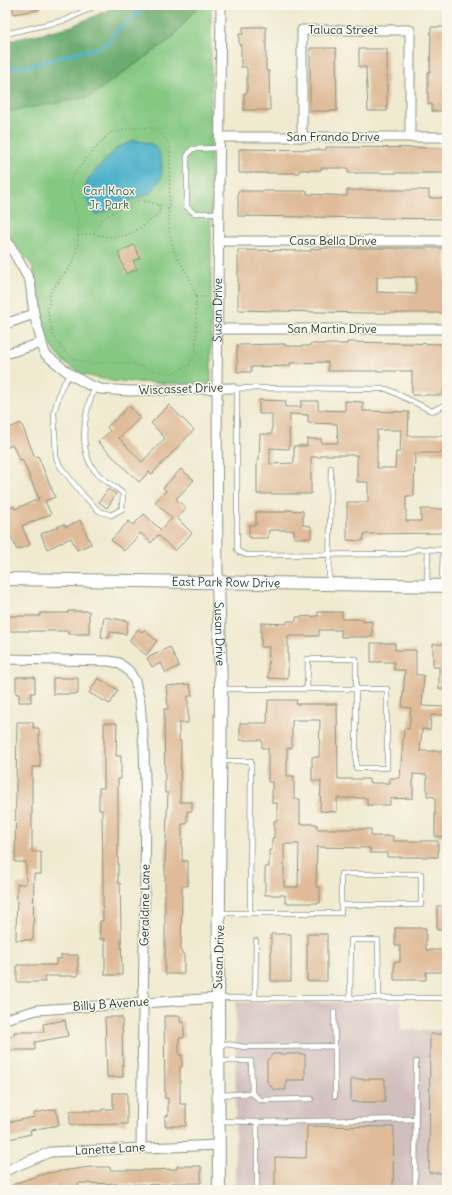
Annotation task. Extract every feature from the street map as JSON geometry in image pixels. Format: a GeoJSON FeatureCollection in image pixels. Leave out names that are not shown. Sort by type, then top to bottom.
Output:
{"type":"FeatureCollection","features":[{"type":"Feature","properties":{"kind":"street","name":"Susan Drive"},"geometry":{"type":"LineString","coordinates":[[219,1190],[218,998],[221,689],[218,582],[217,388],[221,5]]}},
{"type":"Feature","properties":{"kind":"street","name":"Taluca Street"},"geometry":{"type":"LineString","coordinates":[[302,137],[302,30],[410,30],[410,137]]}},
{"type":"Feature","properties":{"kind":"street","name":"San Frando Drive"},"geometry":{"type":"LineString","coordinates":[[220,137],[447,137]]}},
{"type":"Feature","properties":{"kind":"street","name":"Wiscasset Drive"},"geometry":{"type":"LineString","coordinates":[[5,237],[30,282],[34,314],[45,354],[70,374],[95,387],[129,391],[235,388]]}},
{"type":"Feature","properties":{"kind":"street","name":"Casa Bella Drive"},"geometry":{"type":"LineString","coordinates":[[218,241],[447,241]]}},
{"type":"Feature","properties":{"kind":"street"},"geometry":{"type":"LineString","coordinates":[[5,324],[34,314]]}},
{"type":"Feature","properties":{"kind":"street","name":"San Martin Drive"},"geometry":{"type":"LineString","coordinates":[[218,329],[447,329]]}},
{"type":"Feature","properties":{"kind":"street"},"geometry":{"type":"LineString","coordinates":[[5,354],[41,343]]}},
{"type":"Feature","properties":{"kind":"street","name":"East Park Row Drive"},"geometry":{"type":"LineString","coordinates":[[5,579],[445,586]]}},
{"type":"Feature","properties":{"kind":"street","name":"Geraldine Lane"},"geometry":{"type":"LineString","coordinates":[[5,659],[109,661],[119,663],[135,681],[140,703],[144,748],[146,811],[142,1147]]}},
{"type":"Feature","properties":{"kind":"street","name":"Billy B Avenue"},"geometry":{"type":"LineString","coordinates":[[5,1019],[36,1010],[218,998]]}},
{"type":"Feature","properties":{"kind":"street","name":"Lanette Lane"},"geometry":{"type":"LineString","coordinates":[[5,1171],[50,1152],[219,1145]]}},
{"type":"Feature","properties":{"kind":"lane"},"geometry":{"type":"LineString","coordinates":[[5,34],[66,20],[97,5]]}},
{"type":"Feature","properties":{"kind":"lane"},"geometry":{"type":"LineString","coordinates":[[219,148],[192,149],[187,156],[187,207],[194,213],[219,213]]}},
{"type":"Feature","properties":{"kind":"lane"},"geometry":{"type":"LineString","coordinates":[[70,374],[61,388],[54,412],[56,457],[60,466],[83,495],[99,511],[111,515],[122,509],[123,494],[98,475],[88,457],[84,436],[90,397],[95,387]]}},
{"type":"Feature","properties":{"kind":"lane"},"geometry":{"type":"LineString","coordinates":[[235,388],[237,549],[239,552],[247,555],[330,555],[405,554],[417,549],[445,550],[445,586]]}},
{"type":"Feature","properties":{"kind":"lane","name":"Wiscasset Drive"},"geometry":{"type":"LineString","coordinates":[[235,388],[387,388],[432,411],[447,404]]}},
{"type":"Feature","properties":{"kind":"lane"},"geometry":{"type":"LineString","coordinates":[[329,584],[331,468]]}},
{"type":"Feature","properties":{"kind":"lane"},"geometry":{"type":"LineString","coordinates":[[427,585],[428,549]]}},
{"type":"Feature","properties":{"kind":"lane"},"geometry":{"type":"LineString","coordinates":[[221,689],[307,689],[356,689],[387,689],[387,768],[356,768],[356,689],[356,659],[308,659],[307,689]]}},
{"type":"Feature","properties":{"kind":"lane"},"geometry":{"type":"LineString","coordinates":[[220,761],[251,761],[250,913]]}},
{"type":"Feature","properties":{"kind":"lane"},"geometry":{"type":"LineString","coordinates":[[220,913],[341,913],[341,905],[341,874],[421,874],[421,905],[341,905]]}},
{"type":"Feature","properties":{"kind":"lane"},"geometry":{"type":"LineString","coordinates":[[350,998],[350,940],[378,940],[379,998]]}},
{"type":"Feature","properties":{"kind":"lane"},"geometry":{"type":"LineString","coordinates":[[255,998],[256,941]]}},
{"type":"Feature","properties":{"kind":"lane"},"geometry":{"type":"LineString","coordinates":[[218,998],[447,998]]}},
{"type":"Feature","properties":{"kind":"lane"},"geometry":{"type":"LineString","coordinates":[[334,1012],[335,1096]]}},
{"type":"Feature","properties":{"kind":"lane"},"geometry":{"type":"LineString","coordinates":[[218,1042],[231,1043],[245,1047],[335,1046]]}},
{"type":"Feature","properties":{"kind":"lane"},"geometry":{"type":"LineString","coordinates":[[218,1061],[251,1061],[252,1093]]}},
{"type":"Feature","properties":{"kind":"lane"},"geometry":{"type":"LineString","coordinates":[[415,1190],[416,1062]]}},
{"type":"Feature","properties":{"kind":"lane"},"geometry":{"type":"LineString","coordinates":[[218,1095],[252,1093],[260,1100],[311,1099]]}},
{"type":"Feature","properties":{"kind":"lane"},"geometry":{"type":"LineString","coordinates":[[218,1121],[257,1122],[416,1118]]}},
{"type":"Feature","properties":{"kind":"lane"},"geometry":{"type":"LineString","coordinates":[[257,1122],[257,1190]]}},
{"type":"Feature","properties":{"kind":"path"},"geometry":{"type":"LineString","coordinates":[[136,127],[159,129],[169,141],[170,146],[170,210],[169,231],[175,254],[188,275],[196,297],[196,352],[189,365],[174,373],[158,372],[133,364],[109,362],[94,364],[76,360],[63,350],[53,334],[48,312],[50,293],[74,261],[78,236],[78,220],[70,190],[71,179],[87,157],[110,133],[136,127]]}},
{"type":"Feature","properties":{"kind":"path"},"geometry":{"type":"LineString","coordinates":[[94,233],[101,220],[122,207],[140,200],[158,204],[170,210]]}},
{"type":"Feature","properties":{"kind":"path"},"geometry":{"type":"LineString","coordinates":[[78,236],[94,233],[113,239],[130,234],[148,223],[160,212],[158,204]]}},
{"type":"Feature","properties":{"kind":"path"},"geometry":{"type":"LineString","coordinates":[[196,297],[218,296]]}},
{"type":"Feature","properties":{"kind":"shaded area"},"geometry":{"type":"Polygon","coordinates":[[[236,1002],[401,1002],[401,1030],[447,1030],[447,1190],[235,1190],[236,1002]]]}},
{"type":"Feature","properties":{"kind":"green space"},"geometry":{"type":"Polygon","coordinates":[[[119,5],[199,5],[171,39],[89,97],[5,112],[5,42],[72,26],[119,5]]]}},
{"type":"Feature","properties":{"kind":"green space","name":"Carl Knox Jr. Park"},"geometry":{"type":"Polygon","coordinates":[[[199,5],[211,5],[211,383],[186,384],[112,381],[84,375],[66,364],[39,329],[33,267],[5,233],[5,112],[89,97],[171,39],[199,5]]]}},
{"type":"Feature","properties":{"kind":"water"},"geometry":{"type":"Polygon","coordinates":[[[135,140],[152,144],[159,152],[162,164],[161,178],[152,192],[96,215],[88,203],[85,191],[88,179],[117,148],[135,140]]]}},
{"type":"Feature","properties":{"kind":"building"},"geometry":{"type":"Polygon","coordinates":[[[12,5],[40,5],[41,9],[14,14],[12,5]]]}},
{"type":"Feature","properties":{"kind":"building"},"geometry":{"type":"Polygon","coordinates":[[[243,27],[266,27],[266,71],[269,71],[270,110],[244,110],[244,93],[247,93],[247,67],[241,67],[241,45],[239,45],[239,34],[243,34],[243,27]]]}},
{"type":"Feature","properties":{"kind":"building"},"geometry":{"type":"Polygon","coordinates":[[[431,27],[447,27],[447,111],[432,111],[432,104],[428,104],[428,72],[430,72],[431,27]]]}},
{"type":"Feature","properties":{"kind":"building"},"geometry":{"type":"Polygon","coordinates":[[[310,48],[336,48],[337,111],[310,111],[310,48]]]}},
{"type":"Feature","properties":{"kind":"building"},"geometry":{"type":"Polygon","coordinates":[[[359,49],[387,49],[387,111],[368,111],[366,67],[359,67],[359,49]]]}},
{"type":"Feature","properties":{"kind":"building"},"geometry":{"type":"Polygon","coordinates":[[[326,147],[447,148],[447,173],[348,173],[348,168],[321,168],[321,170],[299,170],[299,173],[239,173],[239,149],[326,150],[326,147]]]}},
{"type":"Feature","properties":{"kind":"building"},"geometry":{"type":"Polygon","coordinates":[[[347,190],[429,190],[429,198],[446,198],[446,219],[238,216],[238,191],[307,191],[307,194],[347,196],[347,190]]]}},
{"type":"Feature","properties":{"kind":"building"},"geometry":{"type":"Polygon","coordinates":[[[134,245],[140,258],[133,261],[137,269],[126,274],[118,252],[134,245]]]}},
{"type":"Feature","properties":{"kind":"building"},"geometry":{"type":"Polygon","coordinates":[[[446,248],[446,313],[238,310],[238,250],[311,251],[311,249],[446,248]],[[377,277],[377,292],[416,294],[416,277],[377,277]]]}},
{"type":"Feature","properties":{"kind":"building"},"geometry":{"type":"Polygon","coordinates":[[[347,342],[446,344],[447,389],[443,389],[443,395],[412,395],[412,371],[328,371],[328,362],[290,363],[290,366],[251,367],[251,372],[237,372],[237,345],[285,344],[285,346],[310,346],[310,344],[347,344],[347,342]]]}},
{"type":"Feature","properties":{"kind":"building"},"geometry":{"type":"Polygon","coordinates":[[[259,400],[286,401],[285,407],[301,407],[301,401],[318,401],[318,410],[345,411],[345,401],[363,402],[363,411],[409,412],[408,436],[447,436],[447,453],[415,453],[414,496],[406,496],[406,521],[421,521],[421,509],[447,509],[447,533],[364,534],[363,541],[347,540],[347,502],[368,502],[368,482],[357,482],[357,455],[321,455],[321,457],[311,457],[311,494],[257,494],[257,461],[259,460],[260,434],[272,434],[272,414],[259,414],[259,400]],[[290,414],[289,449],[270,448],[270,464],[294,463],[294,446],[307,446],[307,439],[321,439],[321,443],[338,443],[337,424],[308,423],[308,415],[290,414]],[[377,430],[377,468],[395,468],[396,452],[400,452],[401,430],[377,430]]]}},
{"type":"Feature","properties":{"kind":"building"},"geometry":{"type":"Polygon","coordinates":[[[169,405],[194,430],[152,474],[149,472],[139,482],[98,442],[110,431],[107,427],[129,406],[140,418],[119,438],[142,462],[165,438],[151,423],[169,405]]]}},
{"type":"Feature","properties":{"kind":"building"},"geometry":{"type":"Polygon","coordinates":[[[21,423],[35,457],[38,456],[55,497],[45,501],[51,514],[22,526],[30,545],[17,550],[8,529],[5,530],[5,510],[14,506],[15,509],[39,499],[22,459],[19,460],[13,445],[5,448],[5,430],[21,423]]]}},
{"type":"Feature","properties":{"kind":"building"},"geometry":{"type":"Polygon","coordinates":[[[181,469],[194,480],[176,499],[186,508],[177,518],[192,533],[175,551],[158,535],[151,543],[141,533],[124,551],[111,540],[129,521],[133,525],[144,514],[161,530],[172,518],[155,502],[166,491],[163,488],[181,469]]]}},
{"type":"Feature","properties":{"kind":"building"},"geometry":{"type":"Polygon","coordinates":[[[108,489],[116,494],[107,508],[99,502],[108,489]]]}},
{"type":"Feature","properties":{"kind":"building"},"geometry":{"type":"Polygon","coordinates":[[[285,510],[303,511],[303,525],[311,526],[311,538],[294,538],[294,530],[269,530],[268,538],[249,538],[249,525],[256,525],[256,512],[285,512],[285,510]]]}},
{"type":"Feature","properties":{"kind":"building"},"geometry":{"type":"Polygon","coordinates":[[[80,520],[91,544],[77,550],[71,538],[47,549],[41,534],[64,524],[66,527],[80,520]]]}},
{"type":"Feature","properties":{"kind":"building"},"geometry":{"type":"Polygon","coordinates":[[[68,611],[89,611],[89,634],[68,634],[68,631],[7,631],[7,616],[40,616],[40,613],[68,613],[68,611]]]}},
{"type":"Feature","properties":{"kind":"building"},"geometry":{"type":"Polygon","coordinates":[[[318,612],[342,612],[342,619],[363,619],[363,622],[372,621],[372,637],[341,637],[341,630],[319,630],[319,636],[288,636],[288,679],[268,678],[269,647],[261,647],[261,623],[287,624],[287,621],[296,621],[296,617],[318,616],[318,612]]]}},
{"type":"Feature","properties":{"kind":"building"},"geometry":{"type":"Polygon","coordinates":[[[104,617],[128,621],[126,634],[110,632],[109,638],[101,637],[104,617]]]}},
{"type":"Feature","properties":{"kind":"building"},"geometry":{"type":"Polygon","coordinates":[[[138,629],[142,632],[144,630],[157,641],[146,655],[130,642],[130,639],[138,629]]]}},
{"type":"Feature","properties":{"kind":"building"},"geometry":{"type":"Polygon","coordinates":[[[371,643],[395,643],[395,650],[416,650],[416,675],[424,675],[422,706],[447,707],[447,715],[431,715],[430,730],[422,729],[420,751],[447,751],[447,837],[435,836],[435,797],[427,796],[427,775],[413,774],[413,798],[390,799],[390,805],[367,805],[367,798],[337,798],[337,812],[320,811],[321,781],[312,781],[312,757],[319,757],[320,720],[292,720],[292,748],[287,748],[287,776],[294,776],[294,799],[300,799],[300,824],[317,824],[317,829],[371,829],[371,836],[393,836],[393,841],[438,841],[438,857],[387,857],[387,853],[370,853],[370,848],[317,847],[316,887],[320,887],[320,903],[285,903],[285,895],[265,895],[265,867],[269,867],[269,850],[272,850],[272,838],[274,838],[274,821],[277,821],[277,803],[272,803],[272,782],[268,782],[268,748],[262,748],[262,740],[240,740],[240,723],[267,723],[268,700],[297,700],[296,704],[337,704],[338,779],[369,779],[369,783],[390,783],[390,778],[400,778],[404,728],[409,729],[411,708],[402,707],[405,670],[394,670],[394,662],[371,662],[371,643]],[[284,844],[284,887],[298,887],[299,844],[284,844]]]}},
{"type":"Feature","properties":{"kind":"building"},"geometry":{"type":"Polygon","coordinates":[[[433,644],[447,644],[447,689],[439,689],[439,667],[433,667],[433,644]]]}},
{"type":"Feature","properties":{"kind":"building"},"geometry":{"type":"Polygon","coordinates":[[[170,647],[179,666],[166,673],[161,663],[152,667],[147,658],[170,647]]]}},
{"type":"Feature","properties":{"kind":"building"},"geometry":{"type":"Polygon","coordinates":[[[16,677],[35,677],[35,693],[31,693],[31,702],[19,702],[19,694],[16,694],[16,677]]]}},
{"type":"Feature","properties":{"kind":"building"},"geometry":{"type":"Polygon","coordinates":[[[53,678],[78,678],[78,694],[53,694],[53,678]]]}},
{"type":"Feature","properties":{"kind":"building"},"geometry":{"type":"Polygon","coordinates":[[[98,678],[118,690],[110,704],[89,693],[98,678]]]}},
{"type":"Feature","properties":{"kind":"building"},"geometry":{"type":"Polygon","coordinates":[[[190,684],[192,696],[188,696],[188,723],[179,723],[179,741],[181,741],[180,802],[192,802],[192,811],[187,811],[187,824],[182,824],[182,861],[188,861],[188,886],[182,886],[181,953],[184,953],[184,974],[165,974],[165,861],[168,793],[165,793],[164,709],[168,709],[166,686],[190,684]]]}},
{"type":"Feature","properties":{"kind":"building"},"geometry":{"type":"Polygon","coordinates":[[[17,722],[33,722],[33,728],[39,728],[40,767],[32,767],[32,852],[41,852],[41,874],[34,874],[33,940],[16,940],[17,884],[26,884],[26,862],[15,862],[17,722]]]}},
{"type":"Feature","properties":{"kind":"building"},"geometry":{"type":"Polygon","coordinates":[[[104,723],[117,723],[116,756],[121,756],[121,779],[118,779],[118,883],[120,883],[122,975],[105,975],[105,939],[100,939],[100,921],[103,921],[103,875],[102,810],[99,810],[99,788],[104,788],[104,723]]]}},
{"type":"Feature","properties":{"kind":"building"},"geometry":{"type":"Polygon","coordinates":[[[437,906],[447,906],[447,930],[437,930],[437,906]]]}},
{"type":"Feature","properties":{"kind":"building"},"geometry":{"type":"Polygon","coordinates":[[[395,928],[426,928],[426,950],[447,950],[447,972],[426,972],[426,980],[394,980],[394,962],[400,962],[400,946],[395,946],[395,928]]]}},
{"type":"Feature","properties":{"kind":"building"},"geometry":{"type":"Polygon","coordinates":[[[271,934],[291,934],[291,981],[271,981],[271,934]]]}},
{"type":"Feature","properties":{"kind":"building"},"geometry":{"type":"Polygon","coordinates":[[[307,934],[327,934],[327,981],[307,981],[307,934]]]}},
{"type":"Feature","properties":{"kind":"building"},"geometry":{"type":"Polygon","coordinates":[[[61,955],[78,955],[78,976],[45,976],[45,982],[17,982],[17,965],[56,965],[56,959],[61,959],[61,955]]]}},
{"type":"Feature","properties":{"kind":"building"},"geometry":{"type":"Polygon","coordinates":[[[164,1016],[180,1016],[180,1022],[184,1022],[184,1038],[179,1038],[179,1055],[182,1055],[182,1067],[180,1067],[180,1104],[186,1104],[186,1126],[165,1126],[165,1116],[168,1116],[168,1098],[165,1098],[164,1016]]]}},
{"type":"Feature","properties":{"kind":"building"},"geometry":{"type":"Polygon","coordinates":[[[105,1017],[122,1017],[123,1077],[107,1077],[105,1017]]]}},
{"type":"Feature","properties":{"kind":"building"},"geometry":{"type":"Polygon","coordinates":[[[65,1020],[68,1036],[35,1042],[35,1050],[5,1050],[5,1038],[14,1035],[14,1032],[44,1032],[43,1024],[65,1020]]]}},
{"type":"Feature","properties":{"kind":"building"},"geometry":{"type":"Polygon","coordinates":[[[430,1034],[447,1034],[447,1173],[429,1173],[430,1034]]]}},
{"type":"Feature","properties":{"kind":"building"},"geometry":{"type":"Polygon","coordinates":[[[273,1054],[305,1054],[305,1080],[286,1080],[286,1090],[274,1090],[267,1082],[267,1060],[273,1054]]]}},
{"type":"Feature","properties":{"kind":"building"},"geometry":{"type":"Polygon","coordinates":[[[351,1079],[385,1079],[385,1102],[351,1102],[351,1079]]]}},
{"type":"Feature","properties":{"kind":"building"},"geometry":{"type":"Polygon","coordinates":[[[113,1093],[127,1093],[127,1124],[70,1125],[70,1111],[102,1111],[102,1109],[113,1109],[113,1093]]]}},
{"type":"Feature","properties":{"kind":"building"},"geometry":{"type":"Polygon","coordinates":[[[56,1109],[59,1125],[30,1130],[31,1134],[9,1139],[5,1123],[35,1117],[34,1113],[56,1109]]]}},
{"type":"Feature","properties":{"kind":"building"},"geometry":{"type":"Polygon","coordinates":[[[307,1126],[394,1127],[393,1190],[275,1190],[275,1157],[306,1158],[307,1126]]]}},
{"type":"Feature","properties":{"kind":"building"},"geometry":{"type":"Polygon","coordinates":[[[177,1166],[201,1166],[201,1183],[172,1183],[172,1185],[78,1183],[79,1190],[64,1190],[64,1188],[56,1189],[55,1185],[40,1190],[5,1190],[16,1183],[47,1173],[90,1167],[110,1167],[110,1170],[149,1170],[177,1169],[177,1166]]]}},
{"type":"Feature","properties":{"kind":"waterway"},"geometry":{"type":"LineString","coordinates":[[5,67],[27,67],[78,52],[97,49],[108,43],[117,31],[148,5]]}}]}
